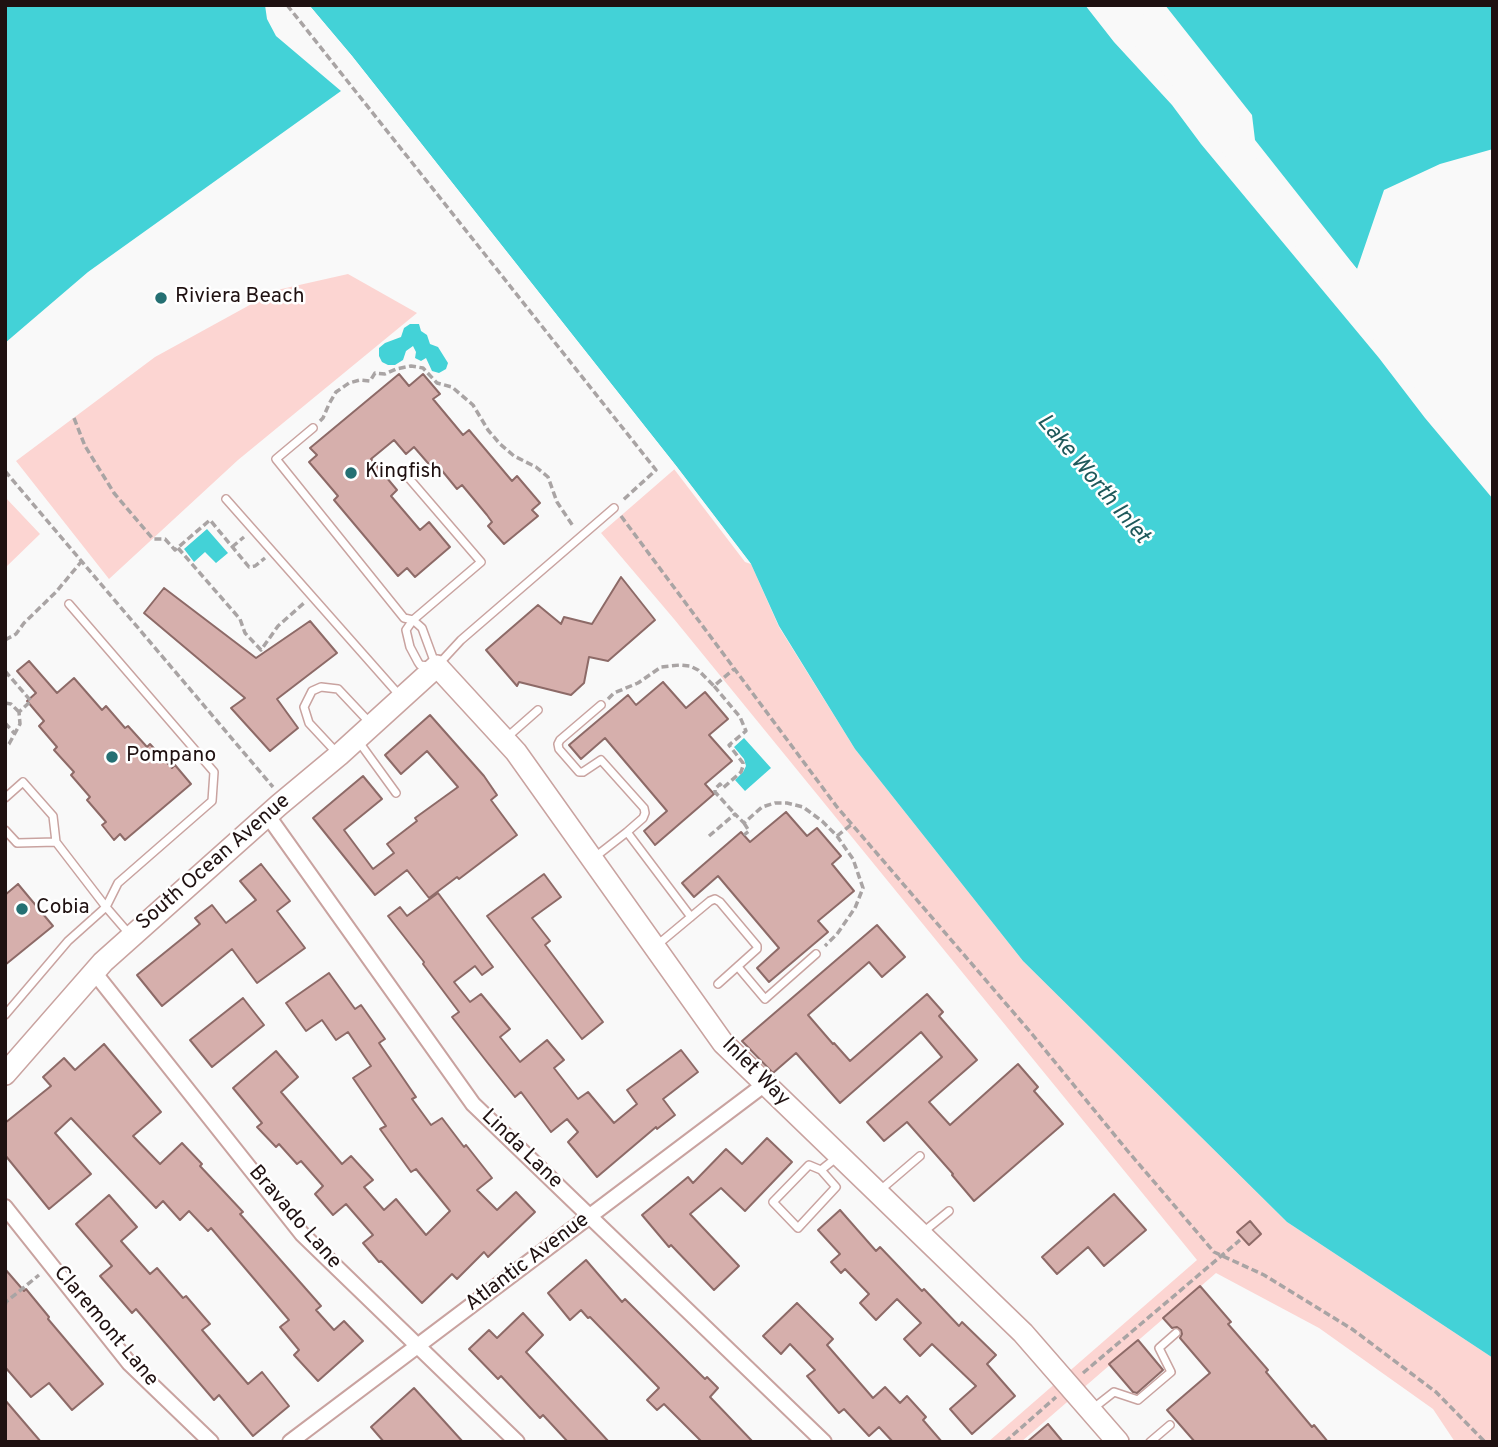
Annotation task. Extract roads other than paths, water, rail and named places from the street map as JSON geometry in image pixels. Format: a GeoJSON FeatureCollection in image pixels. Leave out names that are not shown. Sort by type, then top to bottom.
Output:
{"type":"FeatureCollection","features":[{"type":"Feature","properties":{"kind":"street","name":"South Ocean Avenue"},"geometry":{"type":"LineString","coordinates":[[5,1073],[103,962],[437,666]]}},
{"type":"Feature","properties":{"kind":"street","name":"Inlet Way"},"geometry":{"type":"LineString","coordinates":[[437,666],[516,752],[723,1043],[1023,1333],[1118,1442]]}},
{"type":"Feature","properties":{"kind":"street","name":"Linda Lane"},"geometry":{"type":"LineString","coordinates":[[268,816],[474,1104],[824,1442]]}},
{"type":"Feature","properties":{"kind":"street","name":"Bravado Lane"},"geometry":{"type":"LineString","coordinates":[[94,972],[302,1234],[517,1442]]}},
{"type":"Feature","properties":{"kind":"street","name":"Atlantic Avenue"},"geometry":{"type":"LineString","coordinates":[[290,1442],[765,1084]]}},
{"type":"Feature","properties":{"kind":"street","name":"Claremont Lane"},"geometry":{"type":"LineString","coordinates":[[5,1207],[130,1363],[211,1442]]}},
{"type":"Feature","properties":{"kind":"lane"},"geometry":{"type":"LineString","coordinates":[[313,428],[276,458],[404,618],[413,620],[422,628],[437,666]]}},
{"type":"Feature","properties":{"kind":"lane"},"geometry":{"type":"LineString","coordinates":[[401,469],[481,562],[413,620],[406,630],[410,647],[420,665],[437,666]]}},
{"type":"Feature","properties":{"kind":"lane"},"geometry":{"type":"LineString","coordinates":[[226,499],[401,698]]}},
{"type":"Feature","properties":{"kind":"lane"},"geometry":{"type":"LineString","coordinates":[[437,666],[461,640],[614,508]]}},
{"type":"Feature","properties":{"kind":"lane"},"geometry":{"type":"LineString","coordinates":[[5,1016],[68,941],[106,907],[118,883],[212,802],[214,772],[69,604]]}},
{"type":"Feature","properties":{"kind":"lane"},"geometry":{"type":"LineString","coordinates":[[339,755],[309,723],[304,707],[312,691],[321,687],[338,689],[396,793]]}},
{"type":"Feature","properties":{"kind":"lane"},"geometry":{"type":"LineString","coordinates":[[592,859],[627,832],[645,813],[601,760],[579,772],[559,748],[560,740],[601,705]]}},
{"type":"Feature","properties":{"kind":"lane"},"geometry":{"type":"LineString","coordinates":[[504,739],[538,710]]}},
{"type":"Feature","properties":{"kind":"lane"},"geometry":{"type":"LineString","coordinates":[[5,798],[23,782],[53,816],[56,842],[132,936]]}},
{"type":"Feature","properties":{"kind":"lane"},"geometry":{"type":"LineString","coordinates":[[5,830],[16,843],[56,842]]}},
{"type":"Feature","properties":{"kind":"lane"},"geometry":{"type":"LineString","coordinates":[[627,832],[691,917]]}},
{"type":"Feature","properties":{"kind":"lane"},"geometry":{"type":"LineString","coordinates":[[655,947],[715,899],[757,946],[754,953],[718,984]]}},
{"type":"Feature","properties":{"kind":"lane"},"geometry":{"type":"LineString","coordinates":[[738,967],[765,999],[816,954]]}},
{"type":"Feature","properties":{"kind":"lane"},"geometry":{"type":"LineString","coordinates":[[821,1170],[839,1155]]}},
{"type":"Feature","properties":{"kind":"lane"},"geometry":{"type":"LineString","coordinates":[[878,1192],[920,1156]]}},
{"type":"Feature","properties":{"kind":"lane"},"geometry":{"type":"LineString","coordinates":[[809,1165],[821,1170],[836,1187],[798,1228],[772,1202],[809,1165]]}},
{"type":"Feature","properties":{"kind":"lane"},"geometry":{"type":"LineString","coordinates":[[921,1234],[949,1211]]}},
{"type":"Feature","properties":{"kind":"lane"},"geometry":{"type":"LineString","coordinates":[[1090,1410],[1114,1392],[1138,1400],[1171,1372],[1159,1348],[1176,1333]]}},
{"type":"Feature","properties":{"kind":"lane"},"geometry":{"type":"LineString","coordinates":[[1150,1442],[1170,1425]]}},
{"type":"Feature","properties":{"kind":"water"},"geometry":{"type":"Polygon","coordinates":[[[5,5],[265,5],[267,19],[276,36],[341,91],[88,272],[5,343],[5,5]]]}},
{"type":"Feature","properties":{"kind":"water","name":"Lake Worth Inlet"},"geometry":{"type":"Polygon","coordinates":[[[309,5],[1093,5],[1493,486],[1493,1358],[1287,1222],[1023,961],[855,749],[779,626],[751,564],[677,467],[309,5]]]}},
{"type":"Feature","properties":{"kind":"water"},"geometry":{"type":"Polygon","coordinates":[[[1139,5],[1493,5],[1493,149],[1440,164],[1384,190],[1357,269],[1249,145],[1139,5]]]}},
{"type":"Feature","properties":{"kind":"water"},"geometry":{"type":"Polygon","coordinates":[[[410,324],[419,324],[430,344],[438,347],[448,363],[446,369],[439,373],[432,371],[426,358],[421,361],[415,358],[413,346],[406,351],[403,360],[395,365],[382,362],[379,348],[401,337],[404,328],[410,324]]]}},
{"type":"Feature","properties":{"kind":"water"},"geometry":{"type":"Polygon","coordinates":[[[207,529],[228,553],[216,563],[205,552],[194,562],[184,549],[207,529]]]}},
{"type":"Feature","properties":{"kind":"water"},"geometry":{"type":"Polygon","coordinates":[[[744,738],[771,768],[745,791],[735,780],[746,766],[734,747],[744,738]]]}},
{"type":"Feature","properties":{"kind":"place","name":"Riviera Beach"},"geometry":{"type":"Point","coordinates":[161,298]}},
{"type":"Feature","properties":{"kind":"place","name":"Kingfish"},"geometry":{"type":"Point","coordinates":[351,473]}},
{"type":"Feature","properties":{"kind":"place","name":"Pompano"},"geometry":{"type":"Point","coordinates":[112,757]}},
{"type":"Feature","properties":{"kind":"place","name":"Cobia"},"geometry":{"type":"Point","coordinates":[22,909]}}]}
